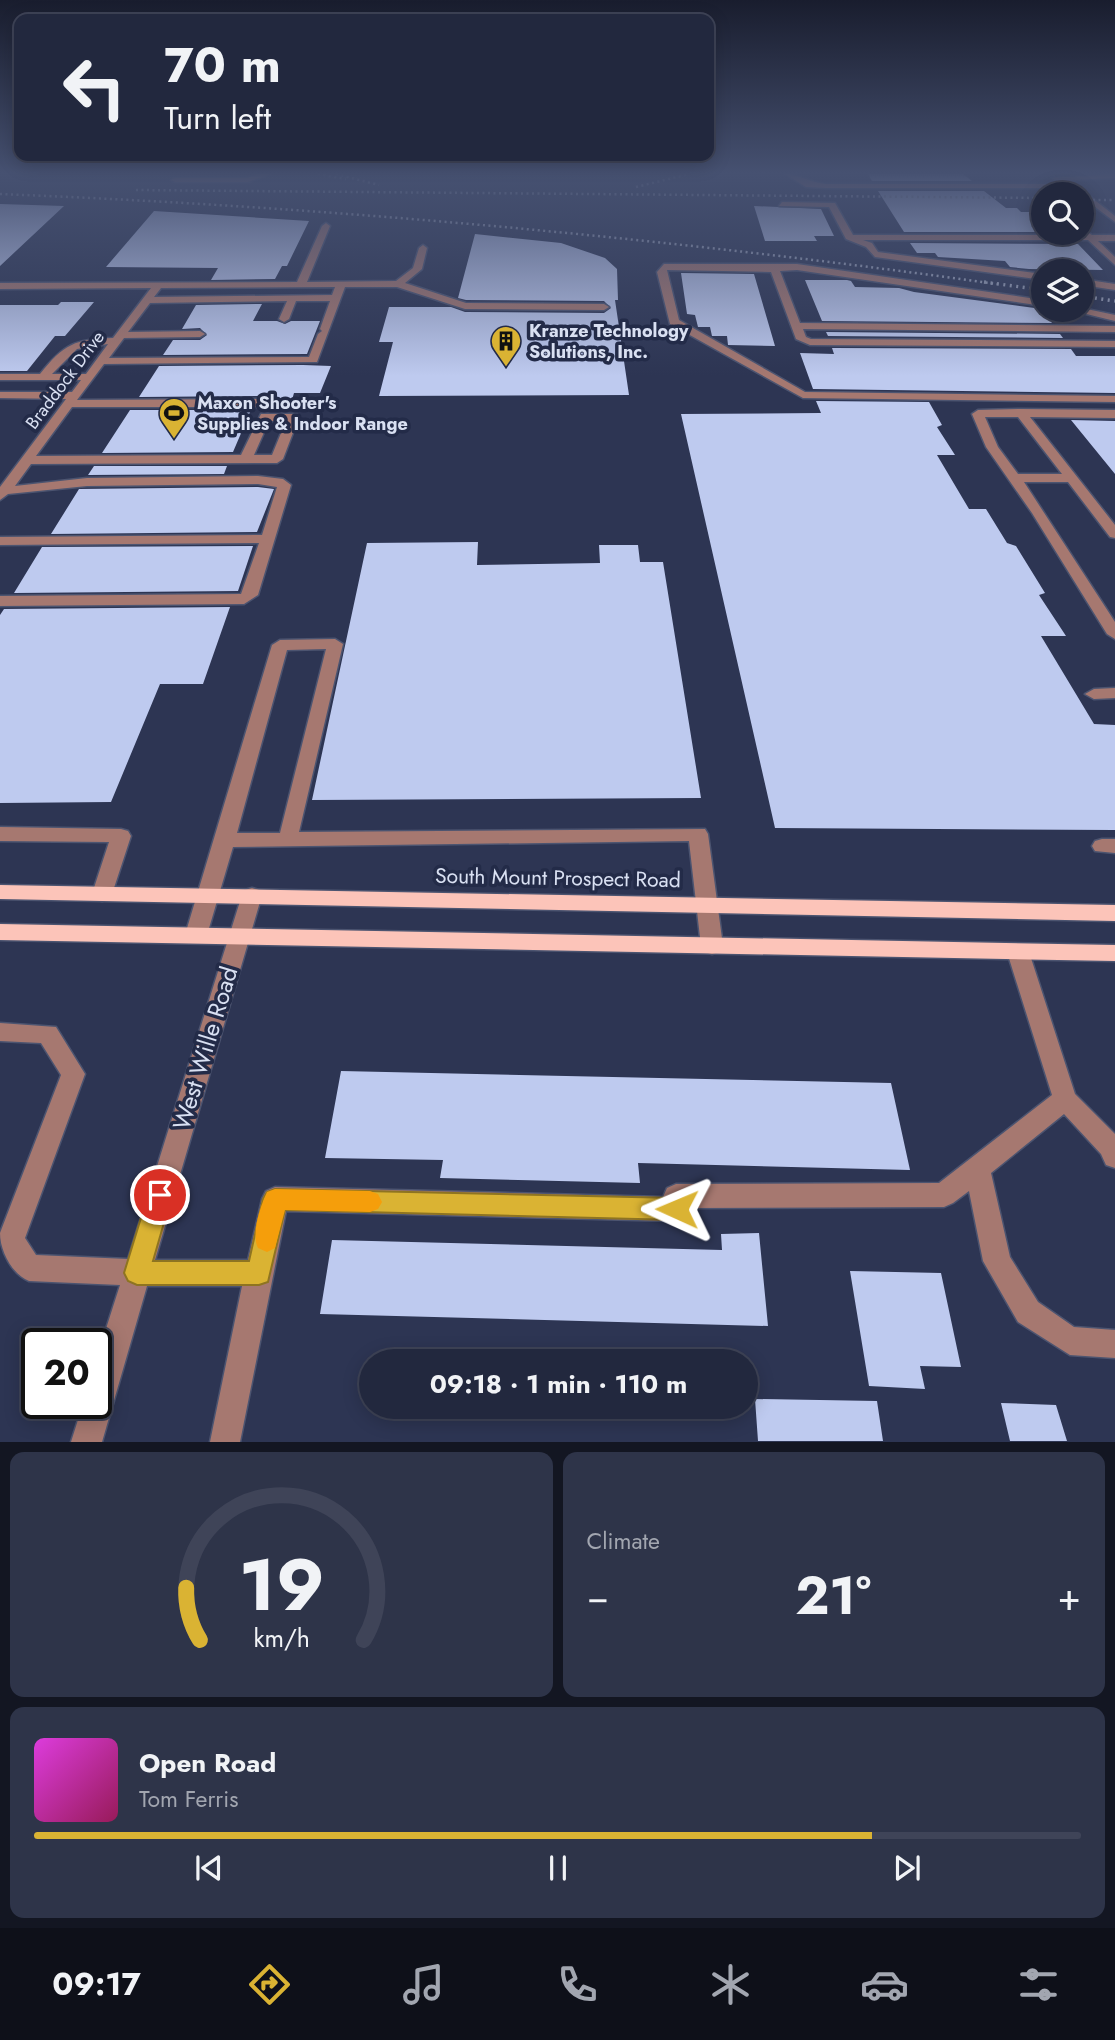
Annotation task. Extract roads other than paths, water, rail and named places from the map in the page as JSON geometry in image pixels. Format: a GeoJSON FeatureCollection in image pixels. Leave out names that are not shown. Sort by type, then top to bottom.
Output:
{"type":"FeatureCollection","features":[{"type":"Feature","properties":{"kind":"main road","name":"South Mount Prospect Road"},"geometry":{"type":"LineString","coordinates":[[0,892],[1115,913]]}},
{"type":"Feature","properties":{"kind":"main road"},"geometry":{"type":"LineString","coordinates":[[0,932],[1115,953]]}},
{"type":"Feature","properties":{"kind":"street"},"geometry":{"type":"LineString","coordinates":[[301,284],[319,241]]}},
{"type":"Feature","properties":{"kind":"street"},"geometry":{"type":"LineString","coordinates":[[860,241],[869,245],[875,254],[1031,275]]}},
{"type":"Feature","properties":{"kind":"street"},"geometry":{"type":"LineString","coordinates":[[1094,242],[1115,262]]}},
{"type":"Feature","properties":{"kind":"street"},"geometry":{"type":"LineString","coordinates":[[398,284],[417,269],[423,248]]}},
{"type":"Feature","properties":{"kind":"street"},"geometry":{"type":"LineString","coordinates":[[1031,301],[797,267],[664,267],[662,272],[674,322],[803,395],[1115,399]]}},
{"type":"Feature","properties":{"kind":"street"},"geometry":{"type":"LineString","coordinates":[[775,269],[801,339],[810,342],[1115,344]]}},
{"type":"Feature","properties":{"kind":"street"},"geometry":{"type":"LineString","coordinates":[[279,298],[286,284]]}},
{"type":"Feature","properties":{"kind":"street"},"geometry":{"type":"LineString","coordinates":[[101,361],[313,360],[341,284]]}},
{"type":"Feature","properties":{"kind":"street"},"geometry":{"type":"LineString","coordinates":[[0,286],[398,284],[465,306],[604,307]]}},
{"type":"Feature","properties":{"kind":"street"},"geometry":{"type":"LineString","coordinates":[[1094,284],[1115,287]]}},
{"type":"Feature","properties":{"kind":"street","name":"Braddock Drive"},"geometry":{"type":"LineString","coordinates":[[1,492],[158,285]]}},
{"type":"Feature","properties":{"kind":"street"},"geometry":{"type":"LineString","coordinates":[[30,286],[18,297],[54,297],[64,286]]}},
{"type":"Feature","properties":{"kind":"street"},"geometry":{"type":"LineString","coordinates":[[284,319],[293,298]]}},
{"type":"Feature","properties":{"kind":"street"},"geometry":{"type":"LineString","coordinates":[[147,300],[337,298]]}},
{"type":"Feature","properties":{"kind":"street"},"geometry":{"type":"LineString","coordinates":[[1094,314],[1115,318]]}},
{"type":"Feature","properties":{"kind":"street"},"geometry":{"type":"LineString","coordinates":[[796,326],[1115,329]]}},
{"type":"Feature","properties":{"kind":"street"},"geometry":{"type":"LineString","coordinates":[[43,377],[67,347],[118,338],[200,334]]}},
{"type":"Feature","properties":{"kind":"street"},"geometry":{"type":"LineString","coordinates":[[0,377],[89,377]]}},
{"type":"Feature","properties":{"kind":"street"},"geometry":{"type":"LineString","coordinates":[[0,395],[72,400],[265,403]]}},
{"type":"Feature","properties":{"kind":"street"},"geometry":{"type":"LineString","coordinates":[[1021,413],[1115,534]]}},
{"type":"Feature","properties":{"kind":"street"},"geometry":{"type":"LineString","coordinates":[[1115,414],[978,414],[992,447],[1039,513],[1115,634]]}},
{"type":"Feature","properties":{"kind":"street"},"geometry":{"type":"LineString","coordinates":[[27,460],[277,459],[293,417],[265,417],[246,459]]}},
{"type":"Feature","properties":{"kind":"street"},"geometry":{"type":"LineString","coordinates":[[1013,478],[1073,478]]}},
{"type":"Feature","properties":{"kind":"street"},"geometry":{"type":"LineString","coordinates":[[0,601],[244,599],[250,595],[284,485],[278,482],[87,481],[1,492]]}},
{"type":"Feature","properties":{"kind":"street"},"geometry":{"type":"LineString","coordinates":[[0,541],[267,539]]}},
{"type":"Feature","properties":{"kind":"street"},"geometry":{"type":"LineString","coordinates":[[195,935],[281,645],[335,644],[288,839]]}},
{"type":"Feature","properties":{"kind":"street"},"geometry":{"type":"LineString","coordinates":[[1094,694],[1115,693]]}},
{"type":"Feature","properties":{"kind":"street"},"geometry":{"type":"LineString","coordinates":[[0,834],[121,836],[102,894]]}},
{"type":"Feature","properties":{"kind":"street"},"geometry":{"type":"LineString","coordinates":[[225,840],[698,834],[712,946]]}},
{"type":"Feature","properties":{"kind":"street","name":"West Wille Road"},"geometry":{"type":"LineString","coordinates":[[86,1441],[252,895]]}},
{"type":"Feature","properties":{"kind":"street"},"geometry":{"type":"LineString","coordinates":[[1018,952],[1065,1099],[1112,1149],[1115,1157]]}},
{"type":"Feature","properties":{"kind":"street"},"geometry":{"type":"LineString","coordinates":[[0,1032],[48,1034],[73,1074],[11,1240],[29,1268],[137,1273],[259,1273]]}},
{"type":"Feature","properties":{"kind":"street"},"geometry":{"type":"LineString","coordinates":[[225,1441],[275,1199],[677,1209],[676,1196],[944,1195],[1065,1099]]}},
{"type":"Feature","properties":{"kind":"street"},"geometry":{"type":"LineString","coordinates":[[977,1169],[997,1261],[1028,1312],[1070,1341],[1115,1344]]}},
{"type":"Feature","properties":{"kind":"railway"},"geometry":{"type":"LineString","coordinates":[[646,241],[997,284]]}},
{"type":"Feature","properties":{"kind":"railway"},"geometry":{"type":"LineString","coordinates":[[984,282],[1031,288]]}},
{"type":"Feature","properties":{"kind":"railway"},"geometry":{"type":"LineString","coordinates":[[1094,298],[1115,301]]}},
{"type":"Feature","properties":{"kind":"place","name":"Kranze Technology Solutions, Inc."},"geometry":{"type":"Point","coordinates":[506,368]}},
{"type":"Feature","properties":{"kind":"place","name":"Maxon Shooter's Supplies & Indoor Range"},"geometry":{"type":"Point","coordinates":[174,440]}}]}
